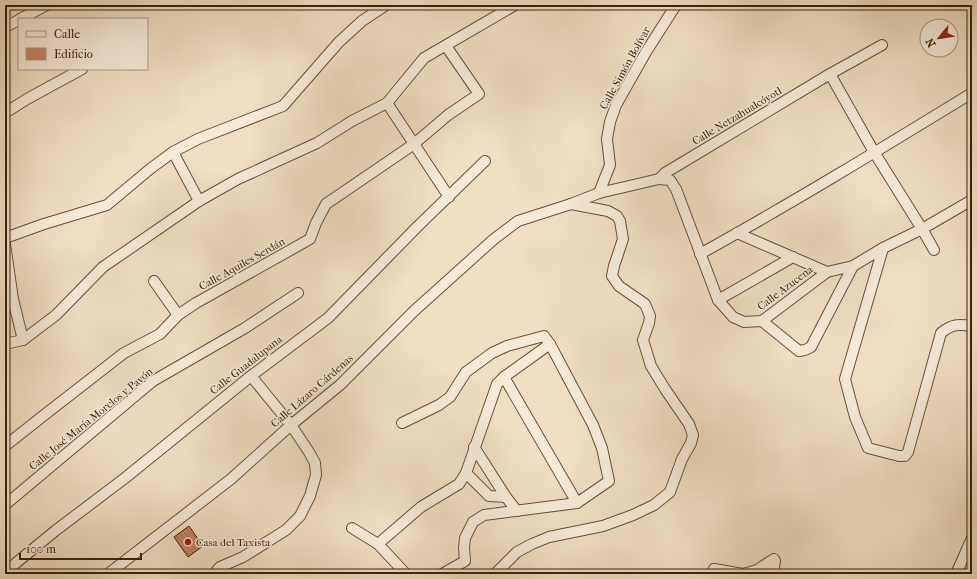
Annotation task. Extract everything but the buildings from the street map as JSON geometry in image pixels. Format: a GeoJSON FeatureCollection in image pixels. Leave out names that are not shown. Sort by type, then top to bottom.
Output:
{"type":"FeatureCollection","features":[{"type":"Feature","properties":{"kind":"street"},"geometry":{"type":"LineString","coordinates":[[22,18],[47,5]]}},
{"type":"Feature","properties":{"kind":"street"},"geometry":{"type":"LineString","coordinates":[[5,238],[44,224],[107,205],[173,152],[198,138],[283,106],[339,42],[362,21],[386,5]]}},
{"type":"Feature","properties":{"kind":"street"},"geometry":{"type":"LineString","coordinates":[[5,344],[23,340],[56,315],[103,267],[199,200],[238,179],[317,143],[352,121],[387,103],[424,58],[514,5]]}},
{"type":"Feature","properties":{"kind":"street","name":"Calle Simón Bolívar"},"geometry":{"type":"LineString","coordinates":[[599,193],[610,164],[607,139],[610,122],[616,105],[646,52],[676,5]]}},
{"type":"Feature","properties":{"kind":"street"},"geometry":{"type":"LineString","coordinates":[[5,27],[18,20]]}},
{"type":"Feature","properties":{"kind":"street","name":"Calle Netzahualcóyotl"},"geometry":{"type":"LineString","coordinates":[[599,193],[659,179],[665,173],[830,74],[882,45]]}},
{"type":"Feature","properties":{"kind":"street","name":"Calle Aquiles Serdán"},"geometry":{"type":"LineString","coordinates":[[5,446],[124,354],[160,334],[178,315],[196,303],[310,239],[326,204],[414,144],[448,115],[479,94],[446,46]]}},
{"type":"Feature","properties":{"kind":"street"},"geometry":{"type":"LineString","coordinates":[[5,113],[27,99],[80,70]]}},
{"type":"Feature","properties":{"kind":"street"},"geometry":{"type":"LineString","coordinates":[[830,74],[874,152],[934,250]]}},
{"type":"Feature","properties":{"kind":"street"},"geometry":{"type":"LineString","coordinates":[[700,254],[972,93]]}},
{"type":"Feature","properties":{"kind":"street"},"geometry":{"type":"LineString","coordinates":[[387,103],[448,197]]}},
{"type":"Feature","properties":{"kind":"street"},"geometry":{"type":"LineString","coordinates":[[173,152],[199,200]]}},
{"type":"Feature","properties":{"kind":"street","name":"Calle Guadalupana"},"geometry":{"type":"LineString","coordinates":[[5,572],[55,531],[125,478],[251,376],[328,318],[485,161]]}},
{"type":"Feature","properties":{"kind":"street","name":"Calle Azucena"},"geometry":{"type":"LineString","coordinates":[[659,179],[670,180],[676,189],[718,300],[733,316],[744,322],[762,321],[827,272],[854,266],[883,248],[922,229],[972,200]]}},
{"type":"Feature","properties":{"kind":"street","name":"Calle Lázaro Cárdenas"},"geometry":{"type":"LineString","coordinates":[[108,574],[232,479],[291,425],[340,385],[414,311],[494,238],[518,221],[571,204],[599,193]]}},
{"type":"Feature","properties":{"kind":"street"},"geometry":{"type":"LineString","coordinates":[[495,574],[517,552],[532,544],[549,538],[603,526],[633,515],[654,505],[670,492],[682,459],[693,435],[689,424],[651,366],[643,340],[650,316],[645,304],[619,286],[612,276],[623,239],[620,221],[617,216],[608,212],[571,204]]}},
{"type":"Feature","properties":{"kind":"street"},"geometry":{"type":"LineString","coordinates":[[737,233],[827,272]]}},
{"type":"Feature","properties":{"kind":"street"},"geometry":{"type":"LineString","coordinates":[[5,244],[9,299],[23,340]]}},
{"type":"Feature","properties":{"kind":"street"},"geometry":{"type":"LineString","coordinates":[[883,248],[845,379],[855,417],[868,448],[905,456],[908,452],[941,333],[949,327],[960,325],[972,326]]}},
{"type":"Feature","properties":{"kind":"street"},"geometry":{"type":"LineString","coordinates":[[718,300],[793,257]]}},
{"type":"Feature","properties":{"kind":"street"},"geometry":{"type":"LineString","coordinates":[[762,321],[799,351],[805,350],[810,347],[854,266]]}},
{"type":"Feature","properties":{"kind":"street"},"geometry":{"type":"LineString","coordinates":[[154,281],[178,315]]}},
{"type":"Feature","properties":{"kind":"street","name":"Calle José María Morelos y Pavón"},"geometry":{"type":"LineString","coordinates":[[5,505],[153,381],[245,328],[298,293]]}},
{"type":"Feature","properties":{"kind":"street"},"geometry":{"type":"LineString","coordinates":[[402,423],[439,405],[450,397],[466,372],[492,353],[506,346],[544,336],[550,344],[594,425],[602,448],[609,481],[577,503],[484,515],[473,522],[465,538],[465,561],[442,574]]}},
{"type":"Feature","properties":{"kind":"street"},"geometry":{"type":"LineString","coordinates":[[378,544],[421,507],[460,484],[466,473],[497,384],[504,377],[550,344]]}},
{"type":"Feature","properties":{"kind":"street"},"geometry":{"type":"LineString","coordinates":[[214,574],[220,567],[242,557],[286,530],[300,516],[310,496],[316,475],[315,463],[291,425],[251,376]]}},
{"type":"Feature","properties":{"kind":"street"},"geometry":{"type":"LineString","coordinates":[[504,377],[577,503]]}},
{"type":"Feature","properties":{"kind":"street"},"geometry":{"type":"LineString","coordinates":[[474,447],[506,497],[517,511]]}},
{"type":"Feature","properties":{"kind":"street"},"geometry":{"type":"LineString","coordinates":[[466,473],[489,496],[506,497]]}},
{"type":"Feature","properties":{"kind":"street"},"geometry":{"type":"LineString","coordinates":[[352,528],[378,544],[406,574]]}},
{"type":"Feature","properties":{"kind":"street"},"geometry":{"type":"LineString","coordinates":[[956,574],[972,538]]}},
{"type":"Feature","properties":{"kind":"street"},"geometry":{"type":"LineString","coordinates":[[712,574],[714,569],[743,574],[757,570],[774,559],[776,561],[773,574]]}},
{"type":"Feature","properties":{"kind":"place","name":"Casa del Taxista"},"geometry":{"type":"Point","coordinates":[188,542]}}]}
